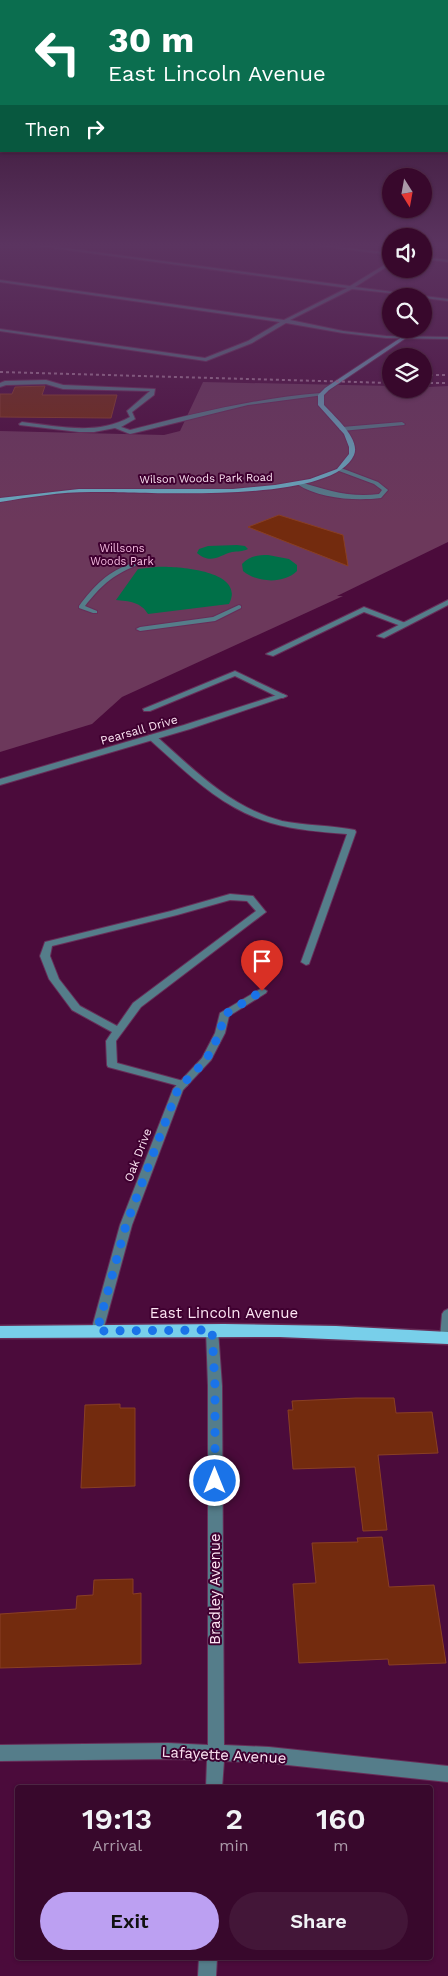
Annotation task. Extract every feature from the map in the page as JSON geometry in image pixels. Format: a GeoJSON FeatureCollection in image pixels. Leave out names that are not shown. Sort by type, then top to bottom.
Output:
{"type":"FeatureCollection","features":[{"type":"Feature","properties":{"kind":"main road","name":"East Lincoln Avenue"},"geometry":{"type":"LineString","coordinates":[[0,1332],[212,1330],[374,1333],[447,1338]]}},
{"type":"Feature","properties":{"kind":"street"},"geometry":{"type":"LineString","coordinates":[[50,337],[206,360],[258,337]]}},
{"type":"Feature","properties":{"kind":"street"},"geometry":{"type":"LineString","coordinates":[[300,484],[342,498],[362,499],[381,496],[385,490],[376,483],[341,470],[351,456],[353,448],[350,439],[321,405],[321,395],[327,388],[404,338]]}},
{"type":"Feature","properties":{"kind":"street"},"geometry":{"type":"LineString","coordinates":[[432,338],[448,338]]}},
{"type":"Feature","properties":{"kind":"street"},"geometry":{"type":"LineString","coordinates":[[0,386],[5,383],[46,382],[63,387],[153,390],[152,394],[129,412],[133,418],[117,427],[84,430],[22,424]]}},
{"type":"Feature","properties":{"kind":"street"},"geometry":{"type":"LineString","coordinates":[[117,427],[130,432],[176,420],[291,396],[321,395]]}},
{"type":"Feature","properties":{"kind":"street"},"geometry":{"type":"LineString","coordinates":[[342,429],[402,424]]}},
{"type":"Feature","properties":{"kind":"street","name":"Wilson Woods Park Road"},"geometry":{"type":"LineString","coordinates":[[0,500],[91,490],[246,489],[300,484],[324,478],[341,470]]}},
{"type":"Feature","properties":{"kind":"street"},"geometry":{"type":"LineString","coordinates":[[95,612],[81,606],[101,581],[110,574],[133,565]]}},
{"type":"Feature","properties":{"kind":"street"},"geometry":{"type":"LineString","coordinates":[[381,636],[448,602]]}},
{"type":"Feature","properties":{"kind":"street"},"geometry":{"type":"LineString","coordinates":[[140,629],[202,622],[227,614],[238,607]]}},
{"type":"Feature","properties":{"kind":"street"},"geometry":{"type":"LineString","coordinates":[[270,654],[364,609],[404,624]]}},
{"type":"Feature","properties":{"kind":"street","name":"Pearsall Drive"},"geometry":{"type":"LineString","coordinates":[[0,782],[283,696],[235,673],[147,709]]}},
{"type":"Feature","properties":{"kind":"street"},"geometry":{"type":"LineString","coordinates":[[152,737],[212,789],[251,813],[265,819],[287,824],[352,832],[306,962]]}},
{"type":"Feature","properties":{"kind":"street"},"geometry":{"type":"LineString","coordinates":[[117,1030],[76,1008],[54,979],[45,956],[48,944],[230,897],[250,898],[261,912],[137,1005],[117,1030],[111,1041],[112,1065],[183,1084]]}},
{"type":"Feature","properties":{"kind":"street","name":"Oak Drive"},"geometry":{"type":"LineString","coordinates":[[97,1331],[126,1225],[178,1089],[206,1060],[220,1033],[224,1015],[262,991]]}},
{"type":"Feature","properties":{"kind":"street"},"geometry":{"type":"LineString","coordinates":[[447,1338],[448,1314]]}},
{"type":"Feature","properties":{"kind":"street","name":"Bradley Avenue"},"geometry":{"type":"LineString","coordinates":[[212,1330],[215,1386],[216,1753],[214,1785]]}},
{"type":"Feature","properties":{"kind":"street","name":"Lafayette Avenue"},"geometry":{"type":"LineString","coordinates":[[0,1754],[168,1751],[269,1755],[448,1774]]}},
{"type":"Feature","properties":{"kind":"street"},"geometry":{"type":"LineString","coordinates":[[207,1976],[208,1960]]}},
{"type":"Feature","properties":{"kind":"green space","name":"Willsons Woods Park"},"geometry":{"type":"Polygon","coordinates":[[[203,382],[382,386],[382,398],[432,398],[432,387],[448,386],[448,542],[337,596],[343,596],[122,697],[92,724],[0,752],[0,431],[164,435],[180,431],[203,382]]]}},
{"type":"Feature","properties":{"kind":"shaded area"},"geometry":{"type":"Polygon","coordinates":[[[208,546],[245,546],[248,549],[211,559],[202,557],[197,553],[199,549],[208,546]]]}},
{"type":"Feature","properties":{"kind":"shaded area"},"geometry":{"type":"Polygon","coordinates":[[[268,555],[289,559],[297,565],[297,571],[278,580],[263,580],[243,571],[242,564],[248,559],[268,555]]]}},
{"type":"Feature","properties":{"kind":"shaded area"},"geometry":{"type":"Polygon","coordinates":[[[156,567],[192,569],[219,577],[228,584],[232,593],[229,604],[148,614],[138,605],[116,600],[138,569],[156,567]]]}},
{"type":"Feature","properties":{"kind":"building"},"geometry":{"type":"Polygon","coordinates":[[[45,386],[42,395],[117,395],[111,418],[0,417],[0,394],[12,394],[15,387],[45,386]]]}},
{"type":"Feature","properties":{"kind":"building"},"geometry":{"type":"Polygon","coordinates":[[[279,515],[343,535],[348,566],[248,527],[279,515]]]}},
{"type":"Feature","properties":{"kind":"building"},"geometry":{"type":"Polygon","coordinates":[[[394,1398],[396,1413],[432,1412],[438,1453],[378,1455],[387,1530],[363,1531],[355,1467],[293,1469],[288,1410],[293,1410],[292,1401],[394,1398]]]}},
{"type":"Feature","properties":{"kind":"building"},"geometry":{"type":"Polygon","coordinates":[[[120,1404],[120,1408],[135,1408],[135,1486],[81,1488],[85,1405],[120,1404]]]}},
{"type":"Feature","properties":{"kind":"building"},"geometry":{"type":"Polygon","coordinates":[[[382,1537],[389,1587],[434,1585],[446,1663],[389,1665],[388,1659],[299,1663],[293,1584],[316,1583],[312,1543],[358,1542],[357,1538],[382,1537]]]}},
{"type":"Feature","properties":{"kind":"building"},"geometry":{"type":"Polygon","coordinates":[[[133,1579],[133,1594],[141,1593],[141,1664],[0,1668],[0,1614],[76,1609],[77,1596],[93,1595],[94,1580],[133,1579]]]}},
{"type":"Feature","properties":{"kind":"railway"},"geometry":{"type":"LineString","coordinates":[[0,372],[382,383]]}},
{"type":"Feature","properties":{"kind":"railway"},"geometry":{"type":"LineString","coordinates":[[432,375],[448,375]]}},
{"type":"Feature","properties":{"kind":"railway"},"geometry":{"type":"LineString","coordinates":[[432,383],[448,383]]}},
{"type":"Feature","properties":{"kind":"route"},"geometry":{"type":"LineString","coordinates":[[215,1481],[215,1386],[212,1330],[97,1331],[126,1225],[178,1089],[206,1060],[220,1033],[224,1015],[262,991]]}}]}
